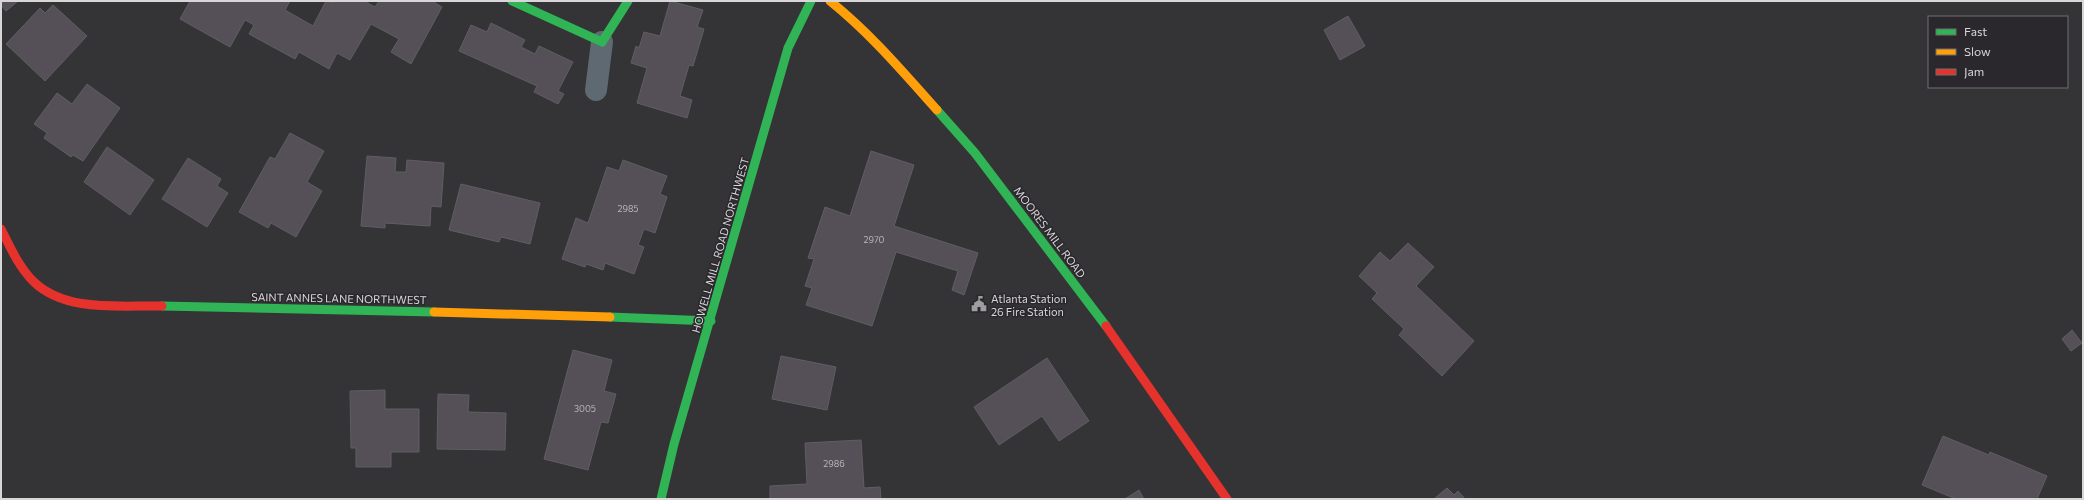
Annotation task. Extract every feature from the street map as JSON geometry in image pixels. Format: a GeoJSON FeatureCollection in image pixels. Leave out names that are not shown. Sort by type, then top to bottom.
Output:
{"type":"FeatureCollection","features":[{"type":"Feature","properties":{"kind":"street"},"geometry":{"type":"LineString","coordinates":[[512,1],[602,42]]}},
{"type":"Feature","properties":{"kind":"street"},"geometry":{"type":"LineString","coordinates":[[596,90],[602,42],[628,1]]}},
{"type":"Feature","properties":{"kind":"street","name":"HOWELL MILL ROAD NORTHWEST"},"geometry":{"type":"LineString","coordinates":[[661,499],[674,444],[711,321],[788,48],[811,1]]}},
{"type":"Feature","properties":{"kind":"street","name":"MOORES MILL ROAD"},"geometry":{"type":"LineString","coordinates":[[830,1],[854,20],[886,52],[975,153],[1101,319],[1227,499]]}},
{"type":"Feature","properties":{"kind":"street","name":"SAINT ANNES LANE NORTHWEST"},"geometry":{"type":"LineString","coordinates":[[1,229],[17,262],[27,276],[51,295],[86,304],[666,318],[711,321]]}},
{"type":"Feature","properties":{"kind":"building"},"geometry":{"type":"Polygon","coordinates":[[[1,1],[18,1],[6,11],[1,5],[1,1]]]}},
{"type":"Feature","properties":{"kind":"building"},"geometry":{"type":"Polygon","coordinates":[[[190,1],[290,1],[285,10],[313,26],[326,1],[333,3],[335,1],[364,1],[375,7],[379,1],[432,1],[442,7],[411,64],[391,52],[399,39],[371,24],[350,60],[337,53],[329,69],[299,52],[295,59],[249,34],[254,25],[245,20],[230,47],[180,19],[190,1]]]}},
{"type":"Feature","properties":{"kind":"building"},"geometry":{"type":"Polygon","coordinates":[[[670,1],[703,10],[697,27],[704,29],[693,66],[689,65],[680,96],[692,100],[687,118],[637,103],[647,68],[631,63],[636,46],[639,48],[644,32],[660,36],[670,1]]]}},
{"type":"Feature","properties":{"kind":"building"},"geometry":{"type":"Polygon","coordinates":[[[53,5],[87,36],[45,81],[6,44],[40,8],[45,13],[53,5]]]}},
{"type":"Feature","properties":{"kind":"building"},"geometry":{"type":"Polygon","coordinates":[[[1348,16],[1365,46],[1340,60],[1324,30],[1348,16]]]}},
{"type":"Feature","properties":{"kind":"building"},"geometry":{"type":"Polygon","coordinates":[[[491,23],[525,40],[521,47],[535,54],[539,46],[573,62],[558,91],[564,94],[558,104],[534,92],[537,86],[459,51],[471,25],[487,32],[491,23]]]}},
{"type":"Feature","properties":{"kind":"building"},"geometry":{"type":"Polygon","coordinates":[[[87,84],[120,108],[83,161],[73,155],[71,157],[44,138],[47,133],[34,124],[57,93],[72,104],[87,84]]]}},
{"type":"Feature","properties":{"kind":"building"},"geometry":{"type":"Polygon","coordinates":[[[290,133],[324,151],[307,182],[322,191],[296,237],[271,223],[268,228],[239,212],[270,157],[275,159],[290,133]]]}},
{"type":"Feature","properties":{"kind":"building"},"geometry":{"type":"Polygon","coordinates":[[[107,147],[154,180],[130,215],[84,182],[107,147]]]}},
{"type":"Feature","properties":{"kind":"building"},"geometry":{"type":"Polygon","coordinates":[[[871,151],[914,165],[894,226],[978,253],[964,295],[952,290],[958,271],[896,252],[872,326],[806,305],[812,288],[805,286],[814,259],[808,258],[825,207],[850,216],[871,151]]]}},
{"type":"Feature","properties":{"kind":"building"},"geometry":{"type":"Polygon","coordinates":[[[367,156],[396,158],[395,172],[406,172],[407,160],[444,163],[441,207],[431,206],[430,226],[385,223],[385,228],[361,226],[367,156]]]}},
{"type":"Feature","properties":{"kind":"building"},"geometry":{"type":"Polygon","coordinates":[[[188,158],[221,179],[217,186],[228,193],[207,227],[162,199],[188,158]]]}},
{"type":"Feature","properties":{"kind":"building"},"geometry":{"type":"Polygon","coordinates":[[[623,160],[667,176],[660,194],[667,197],[655,233],[644,229],[638,245],[644,247],[634,274],[605,263],[603,270],[586,264],[585,267],[562,259],[576,218],[588,223],[607,167],[619,171],[623,160]]]}},
{"type":"Feature","properties":{"kind":"building"},"geometry":{"type":"Polygon","coordinates":[[[461,184],[540,203],[530,244],[501,237],[499,242],[449,230],[461,184]]]}},
{"type":"Feature","properties":{"kind":"building"},"geometry":{"type":"Polygon","coordinates":[[[1408,243],[1434,267],[1416,286],[1474,341],[1442,376],[1399,335],[1404,329],[1372,299],[1377,293],[1359,276],[1380,252],[1390,261],[1408,243]]]}},
{"type":"Feature","properties":{"kind":"building"},"geometry":{"type":"Polygon","coordinates":[[[2072,330],[2082,343],[2071,351],[2062,339],[2072,330]]]}},
{"type":"Feature","properties":{"kind":"building"},"geometry":{"type":"Polygon","coordinates":[[[573,350],[612,360],[604,391],[616,394],[608,423],[601,422],[588,470],[544,459],[573,350]]]}},
{"type":"Feature","properties":{"kind":"building"},"geometry":{"type":"Polygon","coordinates":[[[781,356],[836,367],[827,410],[772,399],[781,356]]]}},
{"type":"Feature","properties":{"kind":"building"},"geometry":{"type":"Polygon","coordinates":[[[1047,358],[1089,421],[1059,441],[1042,416],[999,445],[974,407],[1047,358]]]}},
{"type":"Feature","properties":{"kind":"building"},"geometry":{"type":"Polygon","coordinates":[[[385,390],[385,409],[419,409],[419,452],[391,452],[391,467],[356,467],[356,448],[351,448],[350,391],[385,390]]]}},
{"type":"Feature","properties":{"kind":"building"},"geometry":{"type":"Polygon","coordinates":[[[438,394],[469,395],[468,412],[506,413],[505,450],[437,449],[438,394]]]}},
{"type":"Feature","properties":{"kind":"building"},"geometry":{"type":"Polygon","coordinates":[[[1943,436],[1989,455],[1990,452],[2047,476],[2037,499],[1956,499],[1922,485],[1943,436]]]}},
{"type":"Feature","properties":{"kind":"building"},"geometry":{"type":"Polygon","coordinates":[[[861,440],[864,488],[880,487],[881,499],[770,499],[770,486],[807,484],[805,443],[861,440]]]}},
{"type":"Feature","properties":{"kind":"building"},"geometry":{"type":"Polygon","coordinates":[[[1447,488],[1454,495],[1458,491],[1465,499],[1434,499],[1447,488]]]}},
{"type":"Feature","properties":{"kind":"building"},"geometry":{"type":"Polygon","coordinates":[[[1139,490],[1144,499],[1125,499],[1139,490]]]}},
{"type":"Feature","properties":{"kind":"traffic: fast"},"geometry":{"type":"LineString","coordinates":[[512,1],[602,42],[628,1]]}},
{"type":"Feature","properties":{"kind":"traffic: fast"},"geometry":{"type":"LineString","coordinates":[[661,499],[674,444],[788,48],[811,1]]}},
{"type":"Feature","properties":{"kind":"traffic: fast"},"geometry":{"type":"LineString","coordinates":[[937,110],[975,153],[1106,326]]}},
{"type":"Feature","properties":{"kind":"traffic: fast"},"geometry":{"type":"LineString","coordinates":[[162,306],[434,312]]}},
{"type":"Feature","properties":{"kind":"traffic: fast"},"geometry":{"type":"LineString","coordinates":[[610,317],[711,321]]}},
{"type":"Feature","properties":{"kind":"traffic: slow"},"geometry":{"type":"LineString","coordinates":[[830,1],[859,26],[899,67],[937,110]]}},
{"type":"Feature","properties":{"kind":"traffic: slow"},"geometry":{"type":"LineString","coordinates":[[434,312],[610,317]]}},
{"type":"Feature","properties":{"kind":"traffic: jam"},"geometry":{"type":"LineString","coordinates":[[1,229],[23,270],[33,281],[46,291],[77,303],[112,306],[162,306]]}},
{"type":"Feature","properties":{"kind":"traffic: jam"},"geometry":{"type":"LineString","coordinates":[[1106,326],[1227,499]]}},
{"type":"Feature","properties":{"kind":"place","name":"Atlanta Station 26 Fire Station"},"geometry":{"type":"Point","coordinates":[979,304]}}]}
